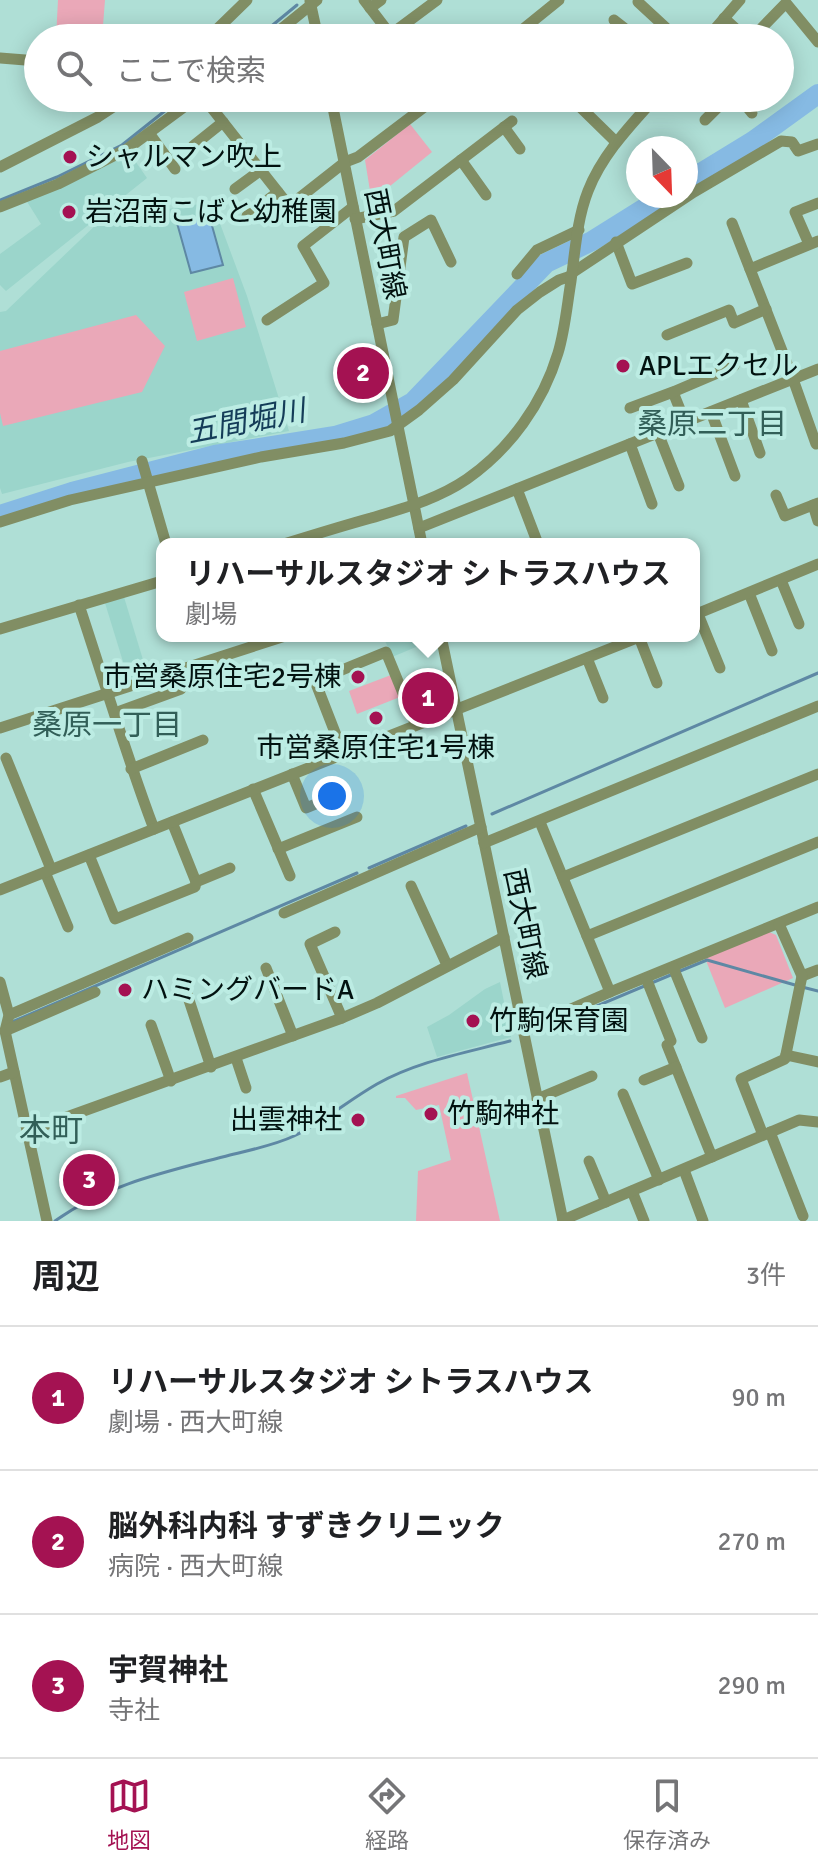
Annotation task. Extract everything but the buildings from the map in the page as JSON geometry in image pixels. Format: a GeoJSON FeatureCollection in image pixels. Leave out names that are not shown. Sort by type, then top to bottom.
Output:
{"type":"FeatureCollection","features":[{"type":"Feature","properties":{"kind":"street"},"geometry":{"type":"LineString","coordinates":[[222,24],[247,0]]}},
{"type":"Feature","properties":{"kind":"street"},"geometry":{"type":"LineString","coordinates":[[381,0],[367,4],[382,24]]}},
{"type":"Feature","properties":{"kind":"street"},"geometry":{"type":"LineString","coordinates":[[406,24],[437,0]]}},
{"type":"Feature","properties":{"kind":"street"},"geometry":{"type":"LineString","coordinates":[[529,24],[559,0]]}},
{"type":"Feature","properties":{"kind":"street"},"geometry":{"type":"LineString","coordinates":[[719,24],[740,0]]}},
{"type":"Feature","properties":{"kind":"street"},"geometry":{"type":"LineString","coordinates":[[287,24],[313,2]]}},
{"type":"Feature","properties":{"kind":"street"},"geometry":{"type":"LineString","coordinates":[[313,2],[316,24]]}},
{"type":"Feature","properties":{"kind":"street"},"geometry":{"type":"LineString","coordinates":[[638,2],[662,24]]}},
{"type":"Feature","properties":{"kind":"street"},"geometry":{"type":"LineString","coordinates":[[766,24],[786,3],[818,42]]}},
{"type":"Feature","properties":{"kind":"street"},"geometry":{"type":"LineString","coordinates":[[724,18],[731,24]]}},
{"type":"Feature","properties":{"kind":"street"},"geometry":{"type":"LineString","coordinates":[[614,20],[619,24]]}},
{"type":"Feature","properties":{"kind":"street"},"geometry":{"type":"LineString","coordinates":[[0,58],[24,60]]}},
{"type":"Feature","properties":{"kind":"street"},"geometry":{"type":"LineString","coordinates":[[0,167],[106,112]]}},
{"type":"Feature","properties":{"kind":"street"},"geometry":{"type":"LineString","coordinates":[[0,207],[72,177],[127,149],[177,112]]}},
{"type":"Feature","properties":{"kind":"street"},"geometry":{"type":"LineString","coordinates":[[215,112],[289,206],[345,162],[358,157],[417,112]]}},
{"type":"Feature","properties":{"kind":"street","name":"西大町線"},"geometry":{"type":"LineString","coordinates":[[334,112],[397,425]]}},
{"type":"Feature","properties":{"kind":"street"},"geometry":{"type":"LineString","coordinates":[[585,112],[616,142]]}},
{"type":"Feature","properties":{"kind":"street"},"geometry":{"type":"LineString","coordinates":[[304,538],[439,495],[485,465],[504,446],[539,400],[558,354],[587,192],[616,142],[642,112]]}},
{"type":"Feature","properties":{"kind":"street"},"geometry":{"type":"LineString","coordinates":[[705,120],[713,112]]}},
{"type":"Feature","properties":{"kind":"street"},"geometry":{"type":"LineString","coordinates":[[193,146],[223,122]]}},
{"type":"Feature","properties":{"kind":"street"},"geometry":{"type":"LineString","coordinates":[[267,320],[324,283],[303,246],[354,213],[394,211],[508,124],[520,149]]}},
{"type":"Feature","properties":{"kind":"street"},"geometry":{"type":"LineString","coordinates":[[149,133],[175,169]]}},
{"type":"Feature","properties":{"kind":"street"},"geometry":{"type":"LineString","coordinates":[[0,522],[70,500],[261,457],[372,437],[397,425],[435,398],[517,310],[616,242],[781,141],[792,142],[798,151],[818,144]]}},
{"type":"Feature","properties":{"kind":"street"},"geometry":{"type":"LineString","coordinates":[[461,160],[486,195]]}},
{"type":"Feature","properties":{"kind":"street"},"geometry":{"type":"LineString","coordinates":[[235,189],[261,170]]}},
{"type":"Feature","properties":{"kind":"street"},"geometry":{"type":"LineString","coordinates":[[247,216],[278,192]]}},
{"type":"Feature","properties":{"kind":"street"},"geometry":{"type":"LineString","coordinates":[[750,269],[814,243],[795,212],[818,203]]}},
{"type":"Feature","properties":{"kind":"street"},"geometry":{"type":"LineString","coordinates":[[377,324],[393,320],[404,237],[431,220],[451,262]]}},
{"type":"Feature","properties":{"kind":"street"},"geometry":{"type":"LineString","coordinates":[[732,223],[816,444]]}},
{"type":"Feature","properties":{"kind":"street"},"geometry":{"type":"LineString","coordinates":[[517,274],[537,250],[578,233]]}},
{"type":"Feature","properties":{"kind":"street"},"geometry":{"type":"LineString","coordinates":[[616,242],[632,284],[687,263]]}},
{"type":"Feature","properties":{"kind":"street"},"geometry":{"type":"LineString","coordinates":[[667,335],[729,310],[734,323],[766,309]]}},
{"type":"Feature","properties":{"kind":"street"},"geometry":{"type":"LineString","coordinates":[[630,408],[734,366]]}},
{"type":"Feature","properties":{"kind":"street"},"geometry":{"type":"LineString","coordinates":[[419,528],[818,369]]}},
{"type":"Feature","properties":{"kind":"street"},"geometry":{"type":"LineString","coordinates":[[673,392],[685,422]]}},
{"type":"Feature","properties":{"kind":"street"},"geometry":{"type":"LineString","coordinates":[[741,400],[760,453]]}},
{"type":"Feature","properties":{"kind":"street"},"geometry":{"type":"LineString","coordinates":[[711,412],[735,476]]}},
{"type":"Feature","properties":{"kind":"street"},"geometry":{"type":"LineString","coordinates":[[397,425],[421,538]]}},
{"type":"Feature","properties":{"kind":"street"},"geometry":{"type":"LineString","coordinates":[[658,433],[679,486]]}},
{"type":"Feature","properties":{"kind":"street"},"geometry":{"type":"LineString","coordinates":[[630,444],[652,504]]}},
{"type":"Feature","properties":{"kind":"street"},"geometry":{"type":"LineString","coordinates":[[142,461],[164,538]]}},
{"type":"Feature","properties":{"kind":"street"},"geometry":{"type":"LineString","coordinates":[[517,489],[536,538]]}},
{"type":"Feature","properties":{"kind":"street"},"geometry":{"type":"LineString","coordinates":[[776,495],[785,516],[815,504],[818,521]]}},
{"type":"Feature","properties":{"kind":"street"},"geometry":{"type":"LineString","coordinates":[[700,612],[818,564]]}},
{"type":"Feature","properties":{"kind":"street"},"geometry":{"type":"LineString","coordinates":[[781,580],[799,624]]}},
{"type":"Feature","properties":{"kind":"street"},"geometry":{"type":"LineString","coordinates":[[0,629],[156,583]]}},
{"type":"Feature","properties":{"kind":"street"},"geometry":{"type":"LineString","coordinates":[[749,593],[772,651]]}},
{"type":"Feature","properties":{"kind":"street"},"geometry":{"type":"LineString","coordinates":[[79,605],[131,769],[154,829]]}},
{"type":"Feature","properties":{"kind":"street"},"geometry":{"type":"LineString","coordinates":[[700,623],[720,668]]}},
{"type":"Feature","properties":{"kind":"street"},"geometry":{"type":"LineString","coordinates":[[0,728],[266,642]]}},
{"type":"Feature","properties":{"kind":"street","name":"西大町線"},"geometry":{"type":"LineString","coordinates":[[442,642],[563,1221]]}},
{"type":"Feature","properties":{"kind":"street"},"geometry":{"type":"LineString","coordinates":[[0,890],[628,642]]}},
{"type":"Feature","properties":{"kind":"street"},"geometry":{"type":"LineString","coordinates":[[643,642],[657,683]]}},
{"type":"Feature","properties":{"kind":"street"},"geometry":{"type":"LineString","coordinates":[[343,753],[315,681],[386,652],[416,725]]}},
{"type":"Feature","properties":{"kind":"street"},"geometry":{"type":"LineString","coordinates":[[587,658],[603,698]]}},
{"type":"Feature","properties":{"kind":"street"},"geometry":{"type":"LineString","coordinates":[[115,713],[181,689]]}},
{"type":"Feature","properties":{"kind":"street"},"geometry":{"type":"LineString","coordinates":[[484,843],[818,706]]}},
{"type":"Feature","properties":{"kind":"street"},"geometry":{"type":"LineString","coordinates":[[131,769],[203,740]]}},
{"type":"Feature","properties":{"kind":"street"},"geometry":{"type":"LineString","coordinates":[[6,758],[68,927]]}},
{"type":"Feature","properties":{"kind":"street"},"geometry":{"type":"LineString","coordinates":[[292,774],[306,808],[323,801]]}},
{"type":"Feature","properties":{"kind":"street"},"geometry":{"type":"LineString","coordinates":[[563,877],[818,774]]}},
{"type":"Feature","properties":{"kind":"street"},"geometry":{"type":"LineString","coordinates":[[253,789],[290,876]]}},
{"type":"Feature","properties":{"kind":"street"},"geometry":{"type":"LineString","coordinates":[[278,849],[357,817]]}},
{"type":"Feature","properties":{"kind":"street"},"geometry":{"type":"LineString","coordinates":[[89,855],[115,919],[195,887],[196,882],[172,822]]}},
{"type":"Feature","properties":{"kind":"street"},"geometry":{"type":"LineString","coordinates":[[540,822],[610,992]]}},
{"type":"Feature","properties":{"kind":"street"},"geometry":{"type":"LineString","coordinates":[[284,913],[481,827]]}},
{"type":"Feature","properties":{"kind":"street"},"geometry":{"type":"LineString","coordinates":[[587,936],[818,842]]}},
{"type":"Feature","properties":{"kind":"street"},"geometry":{"type":"LineString","coordinates":[[196,882],[230,868]]}},
{"type":"Feature","properties":{"kind":"street"},"geometry":{"type":"LineString","coordinates":[[411,886],[447,965]]}},
{"type":"Feature","properties":{"kind":"street"},"geometry":{"type":"LineString","coordinates":[[523,1030],[610,992],[675,973],[818,907]]}},
{"type":"Feature","properties":{"kind":"street"},"geometry":{"type":"LineString","coordinates":[[779,924],[800,982],[786,1055],[785,1059],[741,1079],[803,1216]]}},
{"type":"Feature","properties":{"kind":"street"},"geometry":{"type":"LineString","coordinates":[[335,932],[310,944],[342,1018]]}},
{"type":"Feature","properties":{"kind":"street"},"geometry":{"type":"LineString","coordinates":[[28,1131],[342,1018],[504,937]]}},
{"type":"Feature","properties":{"kind":"street"},"geometry":{"type":"LineString","coordinates":[[6,1024],[188,938]]}},
{"type":"Feature","properties":{"kind":"street"},"geometry":{"type":"LineString","coordinates":[[266,968],[293,1036]]}},
{"type":"Feature","properties":{"kind":"street"},"geometry":{"type":"LineString","coordinates":[[800,982],[818,970]]}},
{"type":"Feature","properties":{"kind":"street"},"geometry":{"type":"LineString","coordinates":[[675,973],[702,1038]]}},
{"type":"Feature","properties":{"kind":"street"},"geometry":{"type":"LineString","coordinates":[[0,982],[14,1072],[47,1221]]}},
{"type":"Feature","properties":{"kind":"street"},"geometry":{"type":"LineString","coordinates":[[648,983],[676,1067],[712,1157]]}},
{"type":"Feature","properties":{"kind":"street"},"geometry":{"type":"LineString","coordinates":[[185,988],[211,1067]]}},
{"type":"Feature","properties":{"kind":"street"},"geometry":{"type":"LineString","coordinates":[[6,1024],[95,992]]}},
{"type":"Feature","properties":{"kind":"street"},"geometry":{"type":"LineString","coordinates":[[151,1025],[171,1081]]}},
{"type":"Feature","properties":{"kind":"street"},"geometry":{"type":"LineString","coordinates":[[786,1055],[818,1062]]}},
{"type":"Feature","properties":{"kind":"street"},"geometry":{"type":"LineString","coordinates":[[236,1058],[246,1088]]}},
{"type":"Feature","properties":{"kind":"street"},"geometry":{"type":"LineString","coordinates":[[644,1080],[676,1067]]}},
{"type":"Feature","properties":{"kind":"street"},"geometry":{"type":"LineString","coordinates":[[0,1077],[14,1072]]}},
{"type":"Feature","properties":{"kind":"street"},"geometry":{"type":"LineString","coordinates":[[537,1099],[592,1076]]}},
{"type":"Feature","properties":{"kind":"street"},"geometry":{"type":"LineString","coordinates":[[623,1094],[659,1180]]}},
{"type":"Feature","properties":{"kind":"street"},"geometry":{"type":"LineString","coordinates":[[563,1221],[799,1120],[818,1122]]}},
{"type":"Feature","properties":{"kind":"street"},"geometry":{"type":"LineString","coordinates":[[589,1161],[606,1202]]}},
{"type":"Feature","properties":{"kind":"street"},"geometry":{"type":"LineString","coordinates":[[684,1170],[703,1221]]}},
{"type":"Feature","properties":{"kind":"street"},"geometry":{"type":"LineString","coordinates":[[632,1191],[644,1221]]}},
{"type":"Feature","properties":{"kind":"shaded area"},"geometry":{"type":"Polygon","coordinates":[[[58,0],[105,0],[103,24],[57,24],[58,0]]]}},
{"type":"Feature","properties":{"kind":"shaded area"},"geometry":{"type":"Polygon","coordinates":[[[410,124],[432,152],[379,195],[371,197],[365,160],[410,124]]]}},
{"type":"Feature","properties":{"kind":"shaded area","name":"岩沼南こばと幼稚園"},"geometry":{"type":"Polygon","coordinates":[[[117,157],[133,158],[147,178],[6,291],[0,285],[0,254],[41,224],[26,200],[117,157]]]}},
{"type":"Feature","properties":{"kind":"shaded area"},"geometry":{"type":"Polygon","coordinates":[[[212,202],[247,296],[289,431],[128,462],[2,494],[0,312],[6,311],[101,220],[212,202]]]}},
{"type":"Feature","properties":{"kind":"shaded area"},"geometry":{"type":"Polygon","coordinates":[[[209,215],[223,265],[191,273],[177,223],[209,215]]]}},
{"type":"Feature","properties":{"kind":"shaded area"},"geometry":{"type":"Polygon","coordinates":[[[233,278],[246,327],[197,341],[184,292],[233,278]]]}},
{"type":"Feature","properties":{"kind":"shaded area"},"geometry":{"type":"Polygon","coordinates":[[[136,315],[165,346],[142,392],[3,426],[0,413],[0,351],[136,315]]]}},
{"type":"Feature","properties":{"kind":"shaded area"},"geometry":{"type":"Polygon","coordinates":[[[124,597],[147,673],[128,678],[105,603],[124,597]]]}},
{"type":"Feature","properties":{"kind":"shaded area"},"geometry":{"type":"Polygon","coordinates":[[[386,642],[428,642],[392,657],[386,642]]]}},
{"type":"Feature","properties":{"kind":"shaded area"},"geometry":{"type":"Polygon","coordinates":[[[391,675],[400,697],[357,714],[349,691],[391,675]]]}},
{"type":"Feature","properties":{"kind":"shaded area"},"geometry":{"type":"Polygon","coordinates":[[[769,932],[776,935],[793,978],[725,1008],[705,958],[769,932]]]}},
{"type":"Feature","properties":{"kind":"shaded area","name":"竹駒保育園"},"geometry":{"type":"Polygon","coordinates":[[[500,982],[511,1037],[437,1057],[427,1027],[500,982]]]}},
{"type":"Feature","properties":{"kind":"shaded area"},"geometry":{"type":"Polygon","coordinates":[[[467,1073],[500,1221],[416,1221],[418,1171],[451,1160],[439,1105],[416,1110],[405,1098],[396,1096],[467,1073]]]}},
{"type":"Feature","properties":{"kind":"waterway"},"geometry":{"type":"LineString","coordinates":[[274,24],[297,5]]}},
{"type":"Feature","properties":{"kind":"waterway","name":"五間堀川"},"geometry":{"type":"LineString","coordinates":[[794,111],[818,94]]}},
{"type":"Feature","properties":{"kind":"waterway"},"geometry":{"type":"LineString","coordinates":[[0,200],[57,177],[122,145],[163,112]]}},
{"type":"Feature","properties":{"kind":"waterway","name":"五間堀川"},"geometry":{"type":"LineString","coordinates":[[698,175],[793,112]]}},
{"type":"Feature","properties":{"kind":"waterway","name":"五間堀川"},"geometry":{"type":"LineString","coordinates":[[0,515],[72,492],[215,455],[335,436],[374,424],[413,402],[546,263],[592,241],[645,208]]}},
{"type":"Feature","properties":{"kind":"waterway"},"geometry":{"type":"LineString","coordinates":[[492,814],[818,673]]}},
{"type":"Feature","properties":{"kind":"waterway"},"geometry":{"type":"LineString","coordinates":[[369,868],[466,826]]}},
{"type":"Feature","properties":{"kind":"waterway"},"geometry":{"type":"LineString","coordinates":[[12,1022],[357,873]]}},
{"type":"Feature","properties":{"kind":"waterway"},"geometry":{"type":"LineString","coordinates":[[680,971],[707,960],[795,985]]}},
{"type":"Feature","properties":{"kind":"waterway"},"geometry":{"type":"LineString","coordinates":[[535,1032],[673,974]]}},
{"type":"Feature","properties":{"kind":"waterway"},"geometry":{"type":"LineString","coordinates":[[802,987],[818,991]]}},
{"type":"Feature","properties":{"kind":"waterway"},"geometry":{"type":"LineString","coordinates":[[55,1221],[95,1197],[139,1180],[287,1139],[377,1084],[409,1069],[510,1041]]}},
{"type":"Feature","properties":{"kind":"place","name":"シャルマン吹上"},"geometry":{"type":"Point","coordinates":[70,157]}},
{"type":"Feature","properties":{"kind":"place","name":"岩沼南こばと幼稚園"},"geometry":{"type":"Point","coordinates":[69,212]}},
{"type":"Feature","properties":{"kind":"place","name":"APLエクセル"},"geometry":{"type":"Point","coordinates":[623,366]}},
{"type":"Feature","properties":{"kind":"place","name":"脳外科内科 すずきクリニック"},"geometry":{"type":"Point","coordinates":[363,373]}},
{"type":"Feature","properties":{"kind":"place","name":"市営桑原住宅2号棟"},"geometry":{"type":"Point","coordinates":[358,677]}},
{"type":"Feature","properties":{"kind":"place","name":"リハーサルスタジオ シトラスハウス"},"geometry":{"type":"Point","coordinates":[428,698]}},
{"type":"Feature","properties":{"kind":"place","name":"市営桑原住宅1号棟"},"geometry":{"type":"Point","coordinates":[376,718]}},
{"type":"Feature","properties":{"kind":"place","name":"ハミングバードA"},"geometry":{"type":"Point","coordinates":[125,990]}},
{"type":"Feature","properties":{"kind":"place","name":"竹駒保育園"},"geometry":{"type":"Point","coordinates":[473,1021]}},
{"type":"Feature","properties":{"kind":"place","name":"竹駒神社"},"geometry":{"type":"Point","coordinates":[431,1114]}},
{"type":"Feature","properties":{"kind":"place","name":"出雲神社"},"geometry":{"type":"Point","coordinates":[358,1120]}},
{"type":"Feature","properties":{"kind":"place","name":"宇賀神社"},"geometry":{"type":"Point","coordinates":[89,1180]}},
{"type":"Feature","properties":{"kind":"district","name":"桑原二丁目"},"geometry":{"type":"Point","coordinates":[712,424]}},
{"type":"Feature","properties":{"kind":"district","name":"桑原一丁目"},"geometry":{"type":"Point","coordinates":[107,725]}},
{"type":"Feature","properties":{"kind":"district","name":"本町"},"geometry":{"type":"Point","coordinates":[51,1130]}}]}
